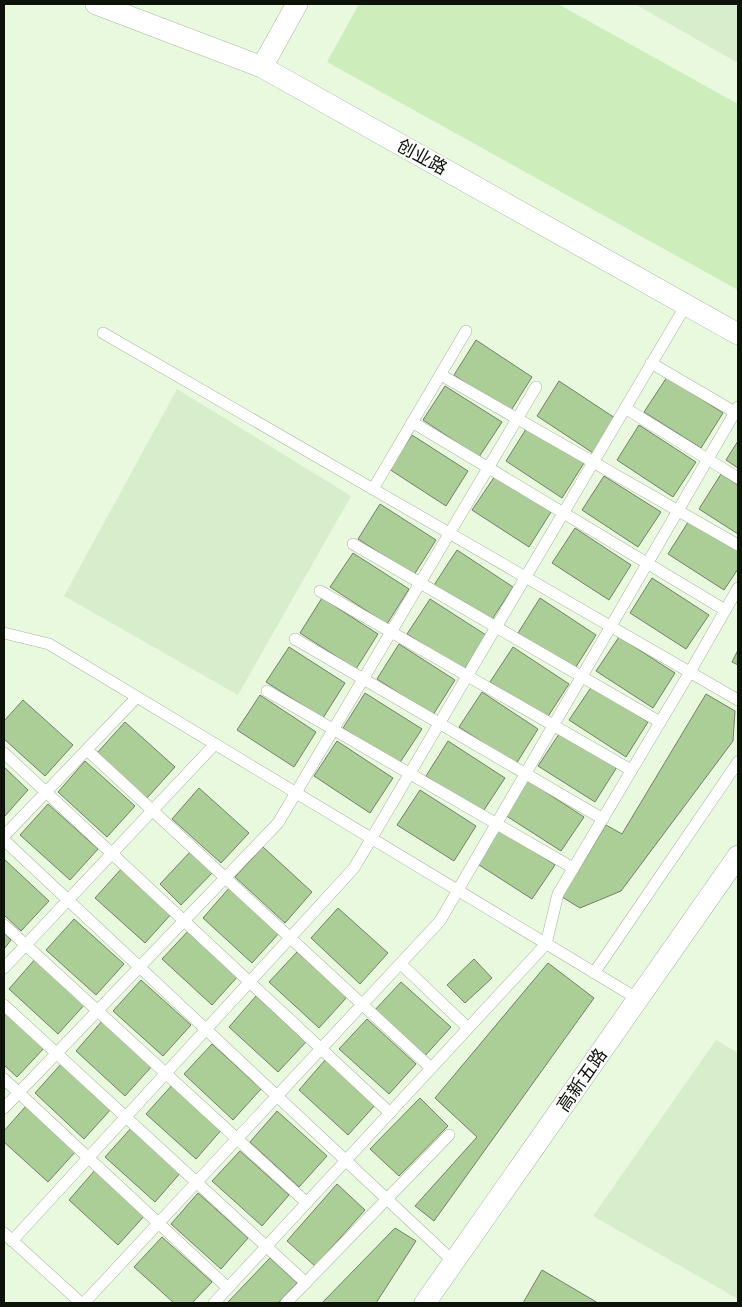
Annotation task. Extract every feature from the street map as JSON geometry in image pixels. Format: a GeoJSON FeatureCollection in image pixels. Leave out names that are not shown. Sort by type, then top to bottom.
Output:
{"type":"FeatureCollection","features":[{"type":"Feature","properties":{"kind":"street","name":"创业路"},"geometry":{"type":"LineString","coordinates":[[96,4],[262,67],[738,334]]}},
{"type":"Feature","properties":{"kind":"street"},"geometry":{"type":"LineString","coordinates":[[262,67],[297,4]]}},
{"type":"Feature","properties":{"kind":"street","name":"高新五路"},"geometry":{"type":"LineString","coordinates":[[425,1303],[738,856]]}},
{"type":"Feature","properties":{"kind":"lane"},"geometry":{"type":"LineString","coordinates":[[651,363],[737,411],[440,921],[83,1303],[8,1237],[88,1158],[354,868],[651,363],[686,305]]}},
{"type":"Feature","properties":{"kind":"lane"},"geometry":{"type":"LineString","coordinates":[[373,489],[466,331]]}},
{"type":"Feature","properties":{"kind":"lane"},"geometry":{"type":"LineString","coordinates":[[103,333],[738,700]]}},
{"type":"Feature","properties":{"kind":"lane"},"geometry":{"type":"LineString","coordinates":[[441,375],[738,546]]}},
{"type":"Feature","properties":{"kind":"lane"},"geometry":{"type":"LineString","coordinates":[[4,1108],[278,823],[536,387]]}},
{"type":"Feature","properties":{"kind":"lane"},"geometry":{"type":"LineString","coordinates":[[625,408],[738,478]]}},
{"type":"Feature","properties":{"kind":"lane"},"geometry":{"type":"LineString","coordinates":[[412,422],[725,610]]}},
{"type":"Feature","properties":{"kind":"lane"},"geometry":{"type":"LineString","coordinates":[[353,544],[660,722]]}},
{"type":"Feature","properties":{"kind":"lane"},"geometry":{"type":"LineString","coordinates":[[214,1303],[546,944],[558,894],[738,588]]}},
{"type":"Feature","properties":{"kind":"lane"},"geometry":{"type":"LineString","coordinates":[[320,591],[632,770]]}},
{"type":"Feature","properties":{"kind":"lane"},"geometry":{"type":"LineString","coordinates":[[4,633],[49,644],[638,999]]}},
{"type":"Feature","properties":{"kind":"lane"},"geometry":{"type":"LineString","coordinates":[[295,639],[603,818]]}},
{"type":"Feature","properties":{"kind":"lane"},"geometry":{"type":"LineString","coordinates":[[267,692],[573,868]]}},
{"type":"Feature","properties":{"kind":"lane"},"geometry":{"type":"LineString","coordinates":[[4,836],[137,697]]}},
{"type":"Feature","properties":{"kind":"lane"},"geometry":{"type":"LineString","coordinates":[[4,968],[215,744]]}},
{"type":"Feature","properties":{"kind":"lane"},"geometry":{"type":"LineString","coordinates":[[87,750],[432,1068]]}},
{"type":"Feature","properties":{"kind":"lane"},"geometry":{"type":"LineString","coordinates":[[4,753],[390,1113]]}},
{"type":"Feature","properties":{"kind":"lane"},"geometry":{"type":"LineString","coordinates":[[594,973],[738,762]]}},
{"type":"Feature","properties":{"kind":"lane"},"geometry":{"type":"LineString","coordinates":[[4,840],[454,1262]]}},
{"type":"Feature","properties":{"kind":"lane"},"geometry":{"type":"LineString","coordinates":[[4,925],[307,1203]]}},
{"type":"Feature","properties":{"kind":"lane"},"geometry":{"type":"LineString","coordinates":[[401,964],[468,1028]]}},
{"type":"Feature","properties":{"kind":"lane"},"geometry":{"type":"LineString","coordinates":[[4,1005],[306,1283]]}},
{"type":"Feature","properties":{"kind":"lane"},"geometry":{"type":"LineString","coordinates":[[4,1079],[228,1288]]}},
{"type":"Feature","properties":{"kind":"lane"},"geometry":{"type":"LineString","coordinates":[[286,1303],[449,1135]]}},
{"type":"Feature","properties":{"kind":"shaded area"},"geometry":{"type":"Polygon","coordinates":[[[359,4],[558,4],[738,104],[738,290],[327,62],[359,4]]]}},
{"type":"Feature","properties":{"kind":"shaded area"},"geometry":{"type":"Polygon","coordinates":[[[635,4],[738,4],[738,63],[635,4]]]}},
{"type":"Feature","properties":{"kind":"shaded area"},"geometry":{"type":"Polygon","coordinates":[[[177,389],[351,496],[238,695],[64,596],[177,389]]]}},
{"type":"Feature","properties":{"kind":"shaded area"},"geometry":{"type":"Polygon","coordinates":[[[716,1040],[738,1053],[738,1299],[593,1216],[716,1040]]]}},
{"type":"Feature","properties":{"kind":"building"},"geometry":{"type":"Polygon","coordinates":[[[476,340],[532,377],[510,412],[454,375],[476,340]]]}},
{"type":"Feature","properties":{"kind":"building"},"geometry":{"type":"Polygon","coordinates":[[[667,377],[723,413],[701,448],[644,412],[667,377]]]}},
{"type":"Feature","properties":{"kind":"building"},"geometry":{"type":"Polygon","coordinates":[[[559,381],[615,418],[593,453],[537,416],[559,381]]]}},
{"type":"Feature","properties":{"kind":"building"},"geometry":{"type":"Polygon","coordinates":[[[445,386],[502,422],[479,457],[423,420],[445,386]]]}},
{"type":"Feature","properties":{"kind":"building"},"geometry":{"type":"Polygon","coordinates":[[[639,425],[696,462],[673,497],[617,460],[639,425]]]}},
{"type":"Feature","properties":{"kind":"building"},"geometry":{"type":"Polygon","coordinates":[[[528,426],[584,463],[562,498],[506,461],[528,426]]]}},
{"type":"Feature","properties":{"kind":"building"},"geometry":{"type":"Polygon","coordinates":[[[412,435],[468,471],[446,506],[389,469],[412,435]]]}},
{"type":"Feature","properties":{"kind":"building"},"geometry":{"type":"Polygon","coordinates":[[[738,441],[738,468],[726,460],[738,441]]]}},
{"type":"Feature","properties":{"kind":"building"},"geometry":{"type":"Polygon","coordinates":[[[721,474],[738,485],[738,534],[699,509],[721,474]]]}},
{"type":"Feature","properties":{"kind":"building"},"geometry":{"type":"Polygon","coordinates":[[[495,476],[551,512],[529,547],[472,510],[495,476]]]}},
{"type":"Feature","properties":{"kind":"building"},"geometry":{"type":"Polygon","coordinates":[[[604,476],[661,512],[638,547],[582,510],[604,476]]]}},
{"type":"Feature","properties":{"kind":"building"},"geometry":{"type":"Polygon","coordinates":[[[380,504],[436,540],[414,575],[358,539],[380,504]]]}},
{"type":"Feature","properties":{"kind":"building"},"geometry":{"type":"Polygon","coordinates":[[[690,519],[738,550],[738,569],[724,590],[668,554],[690,519]]]}},
{"type":"Feature","properties":{"kind":"building"},"geometry":{"type":"Polygon","coordinates":[[[575,528],[631,565],[609,600],[552,563],[575,528]]]}},
{"type":"Feature","properties":{"kind":"building"},"geometry":{"type":"Polygon","coordinates":[[[457,550],[513,587],[491,621],[434,585],[457,550]]]}},
{"type":"Feature","properties":{"kind":"building"},"geometry":{"type":"Polygon","coordinates":[[[353,553],[409,589],[387,624],[330,587],[353,553]]]}},
{"type":"Feature","properties":{"kind":"building"},"geometry":{"type":"Polygon","coordinates":[[[652,578],[709,615],[686,649],[630,613],[652,578]]]}},
{"type":"Feature","properties":{"kind":"building"},"geometry":{"type":"Polygon","coordinates":[[[322,598],[378,634],[356,669],[300,633],[322,598]]]}},
{"type":"Feature","properties":{"kind":"building"},"geometry":{"type":"Polygon","coordinates":[[[540,598],[596,635],[574,670],[518,633],[540,598]]]}},
{"type":"Feature","properties":{"kind":"building"},"geometry":{"type":"Polygon","coordinates":[[[430,599],[486,635],[464,670],[407,634],[430,599]]]}},
{"type":"Feature","properties":{"kind":"building"},"geometry":{"type":"Polygon","coordinates":[[[619,637],[675,673],[653,708],[596,671],[619,637]]]}},
{"type":"Feature","properties":{"kind":"building"},"geometry":{"type":"Polygon","coordinates":[[[399,644],[455,680],[433,715],[377,679],[399,644]]]}},
{"type":"Feature","properties":{"kind":"building"},"geometry":{"type":"Polygon","coordinates":[[[289,647],[345,683],[323,718],[266,682],[289,647]]]}},
{"type":"Feature","properties":{"kind":"building"},"geometry":{"type":"Polygon","coordinates":[[[513,647],[569,684],[547,718],[490,682],[513,647]]]}},
{"type":"Feature","properties":{"kind":"building"},"geometry":{"type":"Polygon","coordinates":[[[738,650],[738,665],[732,662],[738,650]]]}},
{"type":"Feature","properties":{"kind":"building"},"geometry":{"type":"Polygon","coordinates":[[[592,686],[648,722],[626,757],[569,720],[592,686]]]}},
{"type":"Feature","properties":{"kind":"building"},"geometry":{"type":"Polygon","coordinates":[[[482,692],[538,729],[516,764],[459,727],[482,692]]]}},
{"type":"Feature","properties":{"kind":"building"},"geometry":{"type":"Polygon","coordinates":[[[365,693],[422,729],[399,764],[343,728],[365,693]]]}},
{"type":"Feature","properties":{"kind":"building"},"geometry":{"type":"Polygon","coordinates":[[[706,694],[735,711],[733,741],[621,891],[580,908],[562,897],[606,825],[622,834],[706,694]]]}},
{"type":"Feature","properties":{"kind":"building"},"geometry":{"type":"Polygon","coordinates":[[[260,695],[316,732],[294,767],[237,730],[260,695]]]}},
{"type":"Feature","properties":{"kind":"building"},"geometry":{"type":"Polygon","coordinates":[[[23,700],[73,745],[45,776],[4,739],[4,721],[23,700]]]}},
{"type":"Feature","properties":{"kind":"building"},"geometry":{"type":"Polygon","coordinates":[[[125,722],[175,767],[147,798],[97,753],[125,722]]]}},
{"type":"Feature","properties":{"kind":"building"},"geometry":{"type":"Polygon","coordinates":[[[561,731],[617,767],[595,802],[538,766],[561,731]]]}},
{"type":"Feature","properties":{"kind":"building"},"geometry":{"type":"Polygon","coordinates":[[[337,741],[393,778],[370,813],[314,776],[337,741]]]}},
{"type":"Feature","properties":{"kind":"building"},"geometry":{"type":"Polygon","coordinates":[[[448,741],[505,778],[482,813],[426,776],[448,741]]]}},
{"type":"Feature","properties":{"kind":"building"},"geometry":{"type":"Polygon","coordinates":[[[85,761],[135,806],[107,837],[58,792],[85,761]]]}},
{"type":"Feature","properties":{"kind":"building"},"geometry":{"type":"Polygon","coordinates":[[[4,767],[28,790],[4,817],[4,767]]]}},
{"type":"Feature","properties":{"kind":"building"},"geometry":{"type":"Polygon","coordinates":[[[527,780],[584,817],[561,851],[505,815],[527,780]]]}},
{"type":"Feature","properties":{"kind":"building"},"geometry":{"type":"Polygon","coordinates":[[[199,788],[249,833],[221,863],[172,819],[199,788]]]}},
{"type":"Feature","properties":{"kind":"building"},"geometry":{"type":"Polygon","coordinates":[[[420,790],[476,826],[454,861],[397,825],[420,790]]]}},
{"type":"Feature","properties":{"kind":"building"},"geometry":{"type":"Polygon","coordinates":[[[48,804],[98,849],[70,880],[20,835],[48,804]]]}},
{"type":"Feature","properties":{"kind":"building"},"geometry":{"type":"Polygon","coordinates":[[[499,828],[555,865],[532,899],[476,863],[499,828]]]}},
{"type":"Feature","properties":{"kind":"building"},"geometry":{"type":"Polygon","coordinates":[[[263,847],[312,892],[285,923],[235,877],[263,847]]]}},
{"type":"Feature","properties":{"kind":"building"},"geometry":{"type":"Polygon","coordinates":[[[191,851],[213,872],[181,905],[160,884],[191,851]]]}},
{"type":"Feature","properties":{"kind":"building"},"geometry":{"type":"Polygon","coordinates":[[[4,859],[49,901],[21,931],[4,915],[4,859]]]}},
{"type":"Feature","properties":{"kind":"building"},"geometry":{"type":"Polygon","coordinates":[[[123,867],[173,912],[145,943],[95,898],[123,867]]]}},
{"type":"Feature","properties":{"kind":"building"},"geometry":{"type":"Polygon","coordinates":[[[230,887],[280,932],[252,963],[203,918],[230,887]]]}},
{"type":"Feature","properties":{"kind":"building"},"geometry":{"type":"Polygon","coordinates":[[[338,908],[388,953],[360,984],[311,938],[338,908]]]}},
{"type":"Feature","properties":{"kind":"building"},"geometry":{"type":"Polygon","coordinates":[[[74,919],[124,964],[96,995],[46,950],[74,919]]]}},
{"type":"Feature","properties":{"kind":"building"},"geometry":{"type":"Polygon","coordinates":[[[190,929],[240,974],[212,1005],[162,959],[190,929]]]}},
{"type":"Feature","properties":{"kind":"building"},"geometry":{"type":"Polygon","coordinates":[[[4,933],[11,940],[4,949],[4,933]]]}},
{"type":"Feature","properties":{"kind":"building"},"geometry":{"type":"Polygon","coordinates":[[[297,952],[347,997],[319,1028],[269,982],[297,952]]]}},
{"type":"Feature","properties":{"kind":"building"},"geometry":{"type":"Polygon","coordinates":[[[36,958],[86,1003],[58,1034],[9,989],[36,958]]]}},
{"type":"Feature","properties":{"kind":"building"},"geometry":{"type":"Polygon","coordinates":[[[474,959],[492,978],[465,1003],[447,985],[474,959]]]}},
{"type":"Feature","properties":{"kind":"building"},"geometry":{"type":"Polygon","coordinates":[[[548,963],[594,998],[434,1221],[415,1206],[477,1137],[435,1098],[548,963]]]}},
{"type":"Feature","properties":{"kind":"building"},"geometry":{"type":"Polygon","coordinates":[[[141,980],[191,1025],[163,1056],[113,1011],[141,980]]]}},
{"type":"Feature","properties":{"kind":"building"},"geometry":{"type":"Polygon","coordinates":[[[401,982],[451,1027],[423,1058],[373,1012],[401,982]]]}},
{"type":"Feature","properties":{"kind":"building"},"geometry":{"type":"Polygon","coordinates":[[[256,996],[306,1042],[278,1072],[229,1027],[256,996]]]}},
{"type":"Feature","properties":{"kind":"building"},"geometry":{"type":"Polygon","coordinates":[[[4,1009],[45,1047],[17,1077],[4,1065],[4,1009]]]}},
{"type":"Feature","properties":{"kind":"building"},"geometry":{"type":"Polygon","coordinates":[[[367,1019],[416,1064],[389,1094],[339,1049],[367,1019]]]}},
{"type":"Feature","properties":{"kind":"building"},"geometry":{"type":"Polygon","coordinates":[[[103,1020],[153,1065],[125,1096],[76,1051],[103,1020]]]}},
{"type":"Feature","properties":{"kind":"building"},"geometry":{"type":"Polygon","coordinates":[[[212,1044],[261,1089],[233,1120],[184,1074],[212,1044]]]}},
{"type":"Feature","properties":{"kind":"building"},"geometry":{"type":"Polygon","coordinates":[[[326,1059],[376,1104],[348,1135],[299,1090],[326,1059]]]}},
{"type":"Feature","properties":{"kind":"building"},"geometry":{"type":"Polygon","coordinates":[[[62,1063],[112,1108],[84,1139],[35,1093],[62,1063]]]}},
{"type":"Feature","properties":{"kind":"building"},"geometry":{"type":"Polygon","coordinates":[[[174,1083],[223,1128],[196,1159],[146,1114],[174,1083]]]}},
{"type":"Feature","properties":{"kind":"building"},"geometry":{"type":"Polygon","coordinates":[[[420,1098],[448,1126],[399,1176],[370,1149],[420,1098]]]}},
{"type":"Feature","properties":{"kind":"building"},"geometry":{"type":"Polygon","coordinates":[[[26,1106],[76,1151],[48,1182],[4,1142],[4,1131],[26,1106]]]}},
{"type":"Feature","properties":{"kind":"building"},"geometry":{"type":"Polygon","coordinates":[[[277,1111],[327,1156],[299,1187],[250,1142],[277,1111]]]}},
{"type":"Feature","properties":{"kind":"building"},"geometry":{"type":"Polygon","coordinates":[[[133,1126],[182,1171],[155,1202],[105,1157],[133,1126]]]}},
{"type":"Feature","properties":{"kind":"building"},"geometry":{"type":"Polygon","coordinates":[[[240,1151],[289,1195],[262,1226],[212,1181],[240,1151]]]}},
{"type":"Feature","properties":{"kind":"building"},"geometry":{"type":"Polygon","coordinates":[[[96,1169],[146,1214],[118,1245],[69,1200],[96,1169]]]}},
{"type":"Feature","properties":{"kind":"building"},"geometry":{"type":"Polygon","coordinates":[[[337,1184],[365,1210],[315,1266],[287,1241],[337,1184]]]}},
{"type":"Feature","properties":{"kind":"building"},"geometry":{"type":"Polygon","coordinates":[[[198,1193],[248,1238],[221,1269],[171,1224],[198,1193]]]}},
{"type":"Feature","properties":{"kind":"building"},"geometry":{"type":"Polygon","coordinates":[[[395,1228],[416,1241],[376,1303],[322,1303],[395,1228]]]}},
{"type":"Feature","properties":{"kind":"building"},"geometry":{"type":"Polygon","coordinates":[[[162,1237],[212,1282],[192,1303],[174,1303],[134,1267],[162,1237]]]}},
{"type":"Feature","properties":{"kind":"building"},"geometry":{"type":"Polygon","coordinates":[[[270,1258],[297,1283],[278,1303],[227,1303],[270,1258]]]}},
{"type":"Feature","properties":{"kind":"building"},"geometry":{"type":"Polygon","coordinates":[[[542,1270],[598,1303],[523,1303],[542,1270]]]}}]}
